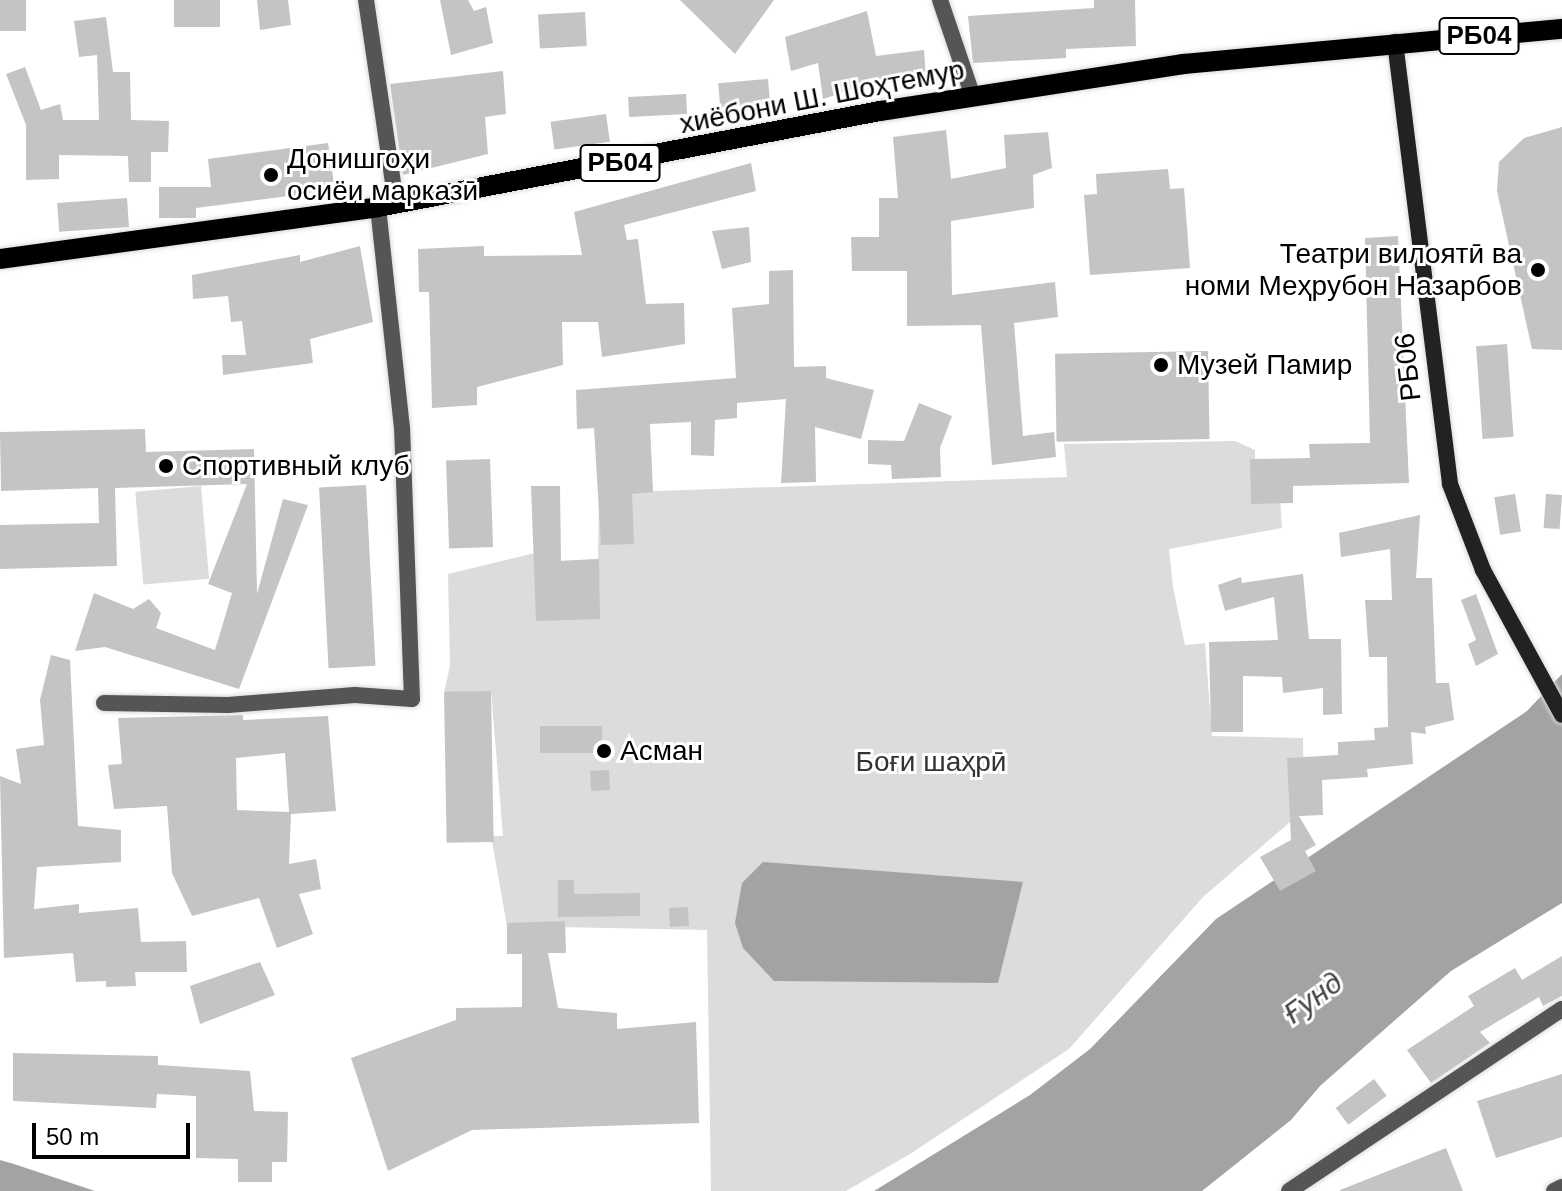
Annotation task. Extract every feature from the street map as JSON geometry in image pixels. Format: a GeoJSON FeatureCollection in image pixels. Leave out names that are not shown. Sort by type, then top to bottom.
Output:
{"type":"FeatureCollection","features":[{"type":"Feature","properties":{"kind":"main road","name":"хиёбони Ш. Шоҳтемур"},"geometry":{"type":"LineString","coordinates":[[0,259],[387,204],[973,97],[1239,56],[1562,29]]}},
{"type":"Feature","properties":{"kind":"main road","name":"РБ06"},"geometry":{"type":"LineString","coordinates":[[1395,42],[1443,453],[1463,526],[1533,669],[1562,715]]}},
{"type":"Feature","properties":{"kind":"street"},"geometry":{"type":"LineString","coordinates":[[104,703],[228,705],[355,695],[412,699],[402,428],[387,204],[366,0]]}},
{"type":"Feature","properties":{"kind":"street"},"geometry":{"type":"LineString","coordinates":[[940,0],[973,97]]}},
{"type":"Feature","properties":{"kind":"street"},"geometry":{"type":"LineString","coordinates":[[1289,1191],[1562,1009]]}},
{"type":"Feature","properties":{"kind":"street"},"geometry":{"type":"LineString","coordinates":[[1554,1191],[1562,1187]]}},
{"type":"Feature","properties":{"kind":"green space","name":"Боғи шаҳрӣ"},"geometry":{"type":"Polygon","coordinates":[[[1235,441],[1255,450],[1255,497],[1280,497],[1282,528],[1169,549],[1173,587],[1185,645],[1205,643],[1212,736],[1303,738],[1304,810],[1203,897],[1069,1049],[910,1154],[846,1191],[711,1191],[707,930],[507,926],[491,836],[503,836],[491,691],[444,693],[450,666],[448,574],[535,553],[535,562],[598,559],[599,493],[1067,477],[1064,444],[1235,441]]]}},
{"type":"Feature","properties":{"kind":"green space"},"geometry":{"type":"Polygon","coordinates":[[[201,486],[209,579],[143,584],[135,492],[201,486]]]}},
{"type":"Feature","properties":{"kind":"water","name":"Ғунд"},"geometry":{"type":"Polygon","coordinates":[[[1562,674],[1562,903],[1451,971],[1320,1086],[1291,1120],[1202,1191],[874,1191],[1030,1095],[1090,1049],[1216,919],[1527,711],[1562,674]]]}},
{"type":"Feature","properties":{"kind":"water"},"geometry":{"type":"Polygon","coordinates":[[[763,862],[1023,882],[998,983],[774,981],[743,948],[735,923],[742,883],[763,862]]]}},
{"type":"Feature","properties":{"kind":"water"},"geometry":{"type":"Polygon","coordinates":[[[0,1160],[14,1164],[95,1191],[0,1191],[0,1160]]]}},
{"type":"Feature","properties":{"kind":"building"},"geometry":{"type":"Polygon","coordinates":[[[0,0],[26,0],[26,31],[0,31],[0,0]]]}},
{"type":"Feature","properties":{"kind":"building"},"geometry":{"type":"Polygon","coordinates":[[[174,0],[220,0],[220,27],[174,27],[174,0]]]}},
{"type":"Feature","properties":{"kind":"building"},"geometry":{"type":"Polygon","coordinates":[[[257,0],[288,0],[291,25],[260,30],[257,0]]]}},
{"type":"Feature","properties":{"kind":"building"},"geometry":{"type":"Polygon","coordinates":[[[440,0],[468,0],[474,11],[486,7],[493,43],[451,55],[440,0]]]}},
{"type":"Feature","properties":{"kind":"building"},"geometry":{"type":"Polygon","coordinates":[[[680,0],[774,0],[735,54],[680,0]]]}},
{"type":"Feature","properties":{"kind":"building"},"geometry":{"type":"Polygon","coordinates":[[[1094,0],[1135,0],[1136,46],[1066,49],[1066,58],[973,63],[968,16],[1094,8],[1094,0]]]}},
{"type":"Feature","properties":{"kind":"building"},"geometry":{"type":"Polygon","coordinates":[[[867,11],[876,56],[924,50],[926,78],[864,86],[823,99],[818,63],[791,71],[785,37],[867,11]]]}},
{"type":"Feature","properties":{"kind":"building"},"geometry":{"type":"Polygon","coordinates":[[[585,12],[587,46],[540,48],[538,14],[585,12]]]}},
{"type":"Feature","properties":{"kind":"building"},"geometry":{"type":"Polygon","coordinates":[[[106,17],[113,72],[130,72],[131,120],[169,121],[168,152],[151,152],[151,182],[129,182],[128,156],[59,155],[59,179],[26,180],[26,125],[6,74],[25,67],[41,110],[60,104],[63,120],[99,120],[97,55],[79,57],[74,21],[106,17]]]}},
{"type":"Feature","properties":{"kind":"building"},"geometry":{"type":"Polygon","coordinates":[[[503,71],[506,114],[485,117],[488,154],[403,175],[390,84],[503,71]]]}},
{"type":"Feature","properties":{"kind":"building"},"geometry":{"type":"Polygon","coordinates":[[[768,79],[770,103],[720,107],[718,83],[768,79]]]}},
{"type":"Feature","properties":{"kind":"building"},"geometry":{"type":"Polygon","coordinates":[[[686,94],[687,114],[629,117],[628,97],[686,94]]]}},
{"type":"Feature","properties":{"kind":"building"},"geometry":{"type":"Polygon","coordinates":[[[606,114],[610,142],[554,150],[551,122],[606,114]]]}},
{"type":"Feature","properties":{"kind":"building","name":"Театри вилоятӣ ва номи Меҳрубон Назарбов"},"geometry":{"type":"Polygon","coordinates":[[[1562,127],[1562,350],[1532,349],[1497,191],[1499,162],[1524,138],[1562,127]]]}},
{"type":"Feature","properties":{"kind":"building"},"geometry":{"type":"Polygon","coordinates":[[[946,130],[951,179],[1006,168],[1004,135],[1048,132],[1052,168],[1033,175],[1034,208],[951,221],[952,295],[1055,282],[1058,317],[1014,323],[1023,436],[1054,432],[1056,457],[992,465],[981,325],[907,326],[907,271],[852,271],[851,237],[879,237],[879,198],[898,198],[893,137],[946,130]]]}},
{"type":"Feature","properties":{"kind":"building","name":"Донишгоҳи осиёи марказӣ"},"geometry":{"type":"Polygon","coordinates":[[[328,143],[335,190],[196,208],[196,218],[159,218],[159,187],[211,187],[208,159],[328,143]]]}},
{"type":"Feature","properties":{"kind":"building"},"geometry":{"type":"Polygon","coordinates":[[[751,163],[756,191],[624,225],[627,240],[638,239],[646,304],[684,303],[685,344],[602,357],[598,322],[562,322],[563,365],[477,387],[477,405],[432,408],[429,292],[419,292],[418,249],[484,246],[484,256],[582,255],[574,212],[751,163]]]}},
{"type":"Feature","properties":{"kind":"building"},"geometry":{"type":"Polygon","coordinates":[[[1168,169],[1170,189],[1184,188],[1190,268],[1090,275],[1084,195],[1097,194],[1096,174],[1168,169]]]}},
{"type":"Feature","properties":{"kind":"building"},"geometry":{"type":"Polygon","coordinates":[[[127,198],[129,227],[59,232],[57,203],[127,198]]]}},
{"type":"Feature","properties":{"kind":"building"},"geometry":{"type":"Polygon","coordinates":[[[749,227],[751,262],[722,269],[712,231],[749,227]]]}},
{"type":"Feature","properties":{"kind":"building"},"geometry":{"type":"Polygon","coordinates":[[[1398,236],[1409,483],[1293,486],[1293,503],[1251,504],[1250,459],[1310,458],[1309,444],[1370,443],[1365,238],[1398,236]]]}},
{"type":"Feature","properties":{"kind":"building"},"geometry":{"type":"Polygon","coordinates":[[[360,246],[373,322],[310,339],[313,363],[223,375],[222,355],[246,355],[242,321],[231,322],[228,296],[193,299],[192,275],[300,255],[300,262],[360,246]]]}},
{"type":"Feature","properties":{"kind":"building"},"geometry":{"type":"Polygon","coordinates":[[[793,270],[794,367],[826,366],[826,378],[874,390],[861,439],[815,427],[816,482],[781,483],[786,399],[737,403],[737,418],[715,420],[714,456],[691,455],[691,422],[650,424],[653,492],[632,494],[634,544],[601,545],[594,428],[577,429],[576,390],[736,378],[732,308],[769,304],[769,271],[793,270]]]}},
{"type":"Feature","properties":{"kind":"building"},"geometry":{"type":"Polygon","coordinates":[[[1507,344],[1513,437],[1483,439],[1476,346],[1507,344]]]}},
{"type":"Feature","properties":{"kind":"building"},"geometry":{"type":"Polygon","coordinates":[[[1208,351],[1210,439],[1057,442],[1055,354],[1208,351]]]}},
{"type":"Feature","properties":{"kind":"building"},"geometry":{"type":"Polygon","coordinates":[[[919,403],[952,416],[940,448],[941,477],[892,479],[891,465],[868,464],[868,440],[904,441],[919,403]]]}},
{"type":"Feature","properties":{"kind":"building"},"geometry":{"type":"Polygon","coordinates":[[[145,429],[146,452],[254,449],[257,594],[283,499],[308,505],[239,689],[105,647],[75,651],[94,593],[133,609],[149,599],[161,613],[156,628],[215,650],[232,593],[208,584],[247,484],[115,488],[117,566],[0,569],[0,525],[99,523],[98,488],[1,491],[0,432],[145,429]]]}},
{"type":"Feature","properties":{"kind":"building"},"geometry":{"type":"Polygon","coordinates":[[[490,459],[493,547],[449,548],[446,461],[490,459]]]}},
{"type":"Feature","properties":{"kind":"building"},"geometry":{"type":"Polygon","coordinates":[[[366,485],[375,666],[329,668],[319,487],[366,485]]]}},
{"type":"Feature","properties":{"kind":"building"},"geometry":{"type":"Polygon","coordinates":[[[531,486],[560,486],[561,561],[599,559],[600,619],[536,621],[531,486]]]}},
{"type":"Feature","properties":{"kind":"building"},"geometry":{"type":"Polygon","coordinates":[[[1515,494],[1521,532],[1500,535],[1494,497],[1515,494]]]}},
{"type":"Feature","properties":{"kind":"building"},"geometry":{"type":"Polygon","coordinates":[[[1546,494],[1562,495],[1560,529],[1544,528],[1546,494]]]}},
{"type":"Feature","properties":{"kind":"building"},"geometry":{"type":"Polygon","coordinates":[[[1420,515],[1416,578],[1432,578],[1436,683],[1449,683],[1454,720],[1425,727],[1426,734],[1411,732],[1413,764],[1367,769],[1368,777],[1322,780],[1323,815],[1299,816],[1316,845],[1305,851],[1316,871],[1280,891],[1260,857],[1291,840],[1287,758],[1338,755],[1338,742],[1375,740],[1374,728],[1388,727],[1387,657],[1369,657],[1365,600],[1392,600],[1390,549],[1341,557],[1339,533],[1420,515]]]}},
{"type":"Feature","properties":{"kind":"building"},"geometry":{"type":"Polygon","coordinates":[[[1303,574],[1309,639],[1341,639],[1342,714],[1323,715],[1323,688],[1283,693],[1282,677],[1243,676],[1243,732],[1211,732],[1209,642],[1278,640],[1274,597],[1225,611],[1218,585],[1241,577],[1242,583],[1303,574]]]}},
{"type":"Feature","properties":{"kind":"building"},"geometry":{"type":"Polygon","coordinates":[[[1476,594],[1498,654],[1476,666],[1468,644],[1476,640],[1461,600],[1476,594]]]}},
{"type":"Feature","properties":{"kind":"building"},"geometry":{"type":"Polygon","coordinates":[[[51,655],[70,660],[78,826],[121,830],[121,862],[37,867],[34,909],[79,904],[79,913],[138,908],[141,942],[186,941],[187,972],[135,972],[136,986],[106,987],[106,981],[76,982],[73,953],[4,958],[0,776],[21,784],[16,749],[44,745],[40,700],[51,655]]]}},
{"type":"Feature","properties":{"kind":"building"},"geometry":{"type":"Polygon","coordinates":[[[491,691],[494,842],[447,843],[444,692],[491,691]]]}},
{"type":"Feature","properties":{"kind":"building"},"geometry":{"type":"Polygon","coordinates":[[[243,715],[243,720],[328,716],[336,811],[291,814],[289,864],[316,859],[321,889],[299,894],[313,934],[277,948],[259,898],[192,916],[172,873],[167,806],[114,809],[108,765],[122,764],[118,718],[243,715]],[[285,753],[236,758],[237,810],[289,812],[285,753]]]}},
{"type":"Feature","properties":{"kind":"building"},"geometry":{"type":"Polygon","coordinates":[[[540,726],[602,726],[602,753],[540,753],[540,726]]]}},
{"type":"Feature","properties":{"kind":"building"},"geometry":{"type":"Polygon","coordinates":[[[609,770],[610,790],[591,791],[590,771],[609,770]]]}},
{"type":"Feature","properties":{"kind":"building"},"geometry":{"type":"Polygon","coordinates":[[[558,880],[574,880],[574,894],[640,893],[640,916],[558,917],[558,880]]]}},
{"type":"Feature","properties":{"kind":"building"},"geometry":{"type":"Polygon","coordinates":[[[688,907],[689,926],[670,927],[669,908],[688,907]]]}},
{"type":"Feature","properties":{"kind":"building"},"geometry":{"type":"Polygon","coordinates":[[[565,921],[566,953],[548,953],[558,1008],[617,1013],[617,1029],[696,1022],[699,1123],[472,1130],[388,1171],[351,1058],[456,1020],[456,1008],[522,1007],[522,954],[507,954],[507,923],[565,921]]]}},
{"type":"Feature","properties":{"kind":"building"},"geometry":{"type":"Polygon","coordinates":[[[1562,956],[1562,996],[1543,1006],[1539,997],[1480,1032],[1490,1043],[1431,1083],[1407,1050],[1474,1006],[1468,996],[1515,968],[1522,980],[1562,956]]]}},
{"type":"Feature","properties":{"kind":"building"},"geometry":{"type":"Polygon","coordinates":[[[260,962],[275,995],[200,1024],[190,986],[260,962]]]}},
{"type":"Feature","properties":{"kind":"building"},"geometry":{"type":"Polygon","coordinates":[[[13,1053],[158,1056],[158,1065],[250,1071],[254,1111],[288,1112],[287,1162],[272,1162],[272,1182],[238,1182],[238,1159],[196,1158],[196,1096],[157,1094],[156,1108],[13,1101],[13,1053]]]}},
{"type":"Feature","properties":{"kind":"building"},"geometry":{"type":"Polygon","coordinates":[[[1562,1074],[1562,1137],[1496,1158],[1477,1101],[1562,1074]]]}},
{"type":"Feature","properties":{"kind":"building"},"geometry":{"type":"Polygon","coordinates":[[[1374,1079],[1387,1096],[1348,1125],[1336,1108],[1374,1079]]]}},
{"type":"Feature","properties":{"kind":"building"},"geometry":{"type":"Polygon","coordinates":[[[1446,1148],[1463,1191],[1340,1191],[1340,1190],[1446,1148]]]}},
{"type":"Feature","properties":{"kind":"place","name":"Донишгоҳи осиёи марказӣ"},"geometry":{"type":"Point","coordinates":[271,175]}},
{"type":"Feature","properties":{"kind":"place","name":"Театри вилоятӣ ва номи Меҳрубон Назарбов"},"geometry":{"type":"Point","coordinates":[1538,270]}},
{"type":"Feature","properties":{"kind":"place","name":"Музей Памир"},"geometry":{"type":"Point","coordinates":[1161,365]}},
{"type":"Feature","properties":{"kind":"place","name":"Спортивный клуб"},"geometry":{"type":"Point","coordinates":[166,466]}},
{"type":"Feature","properties":{"kind":"place","name":"Асман"},"geometry":{"type":"Point","coordinates":[604,751]}}]}
